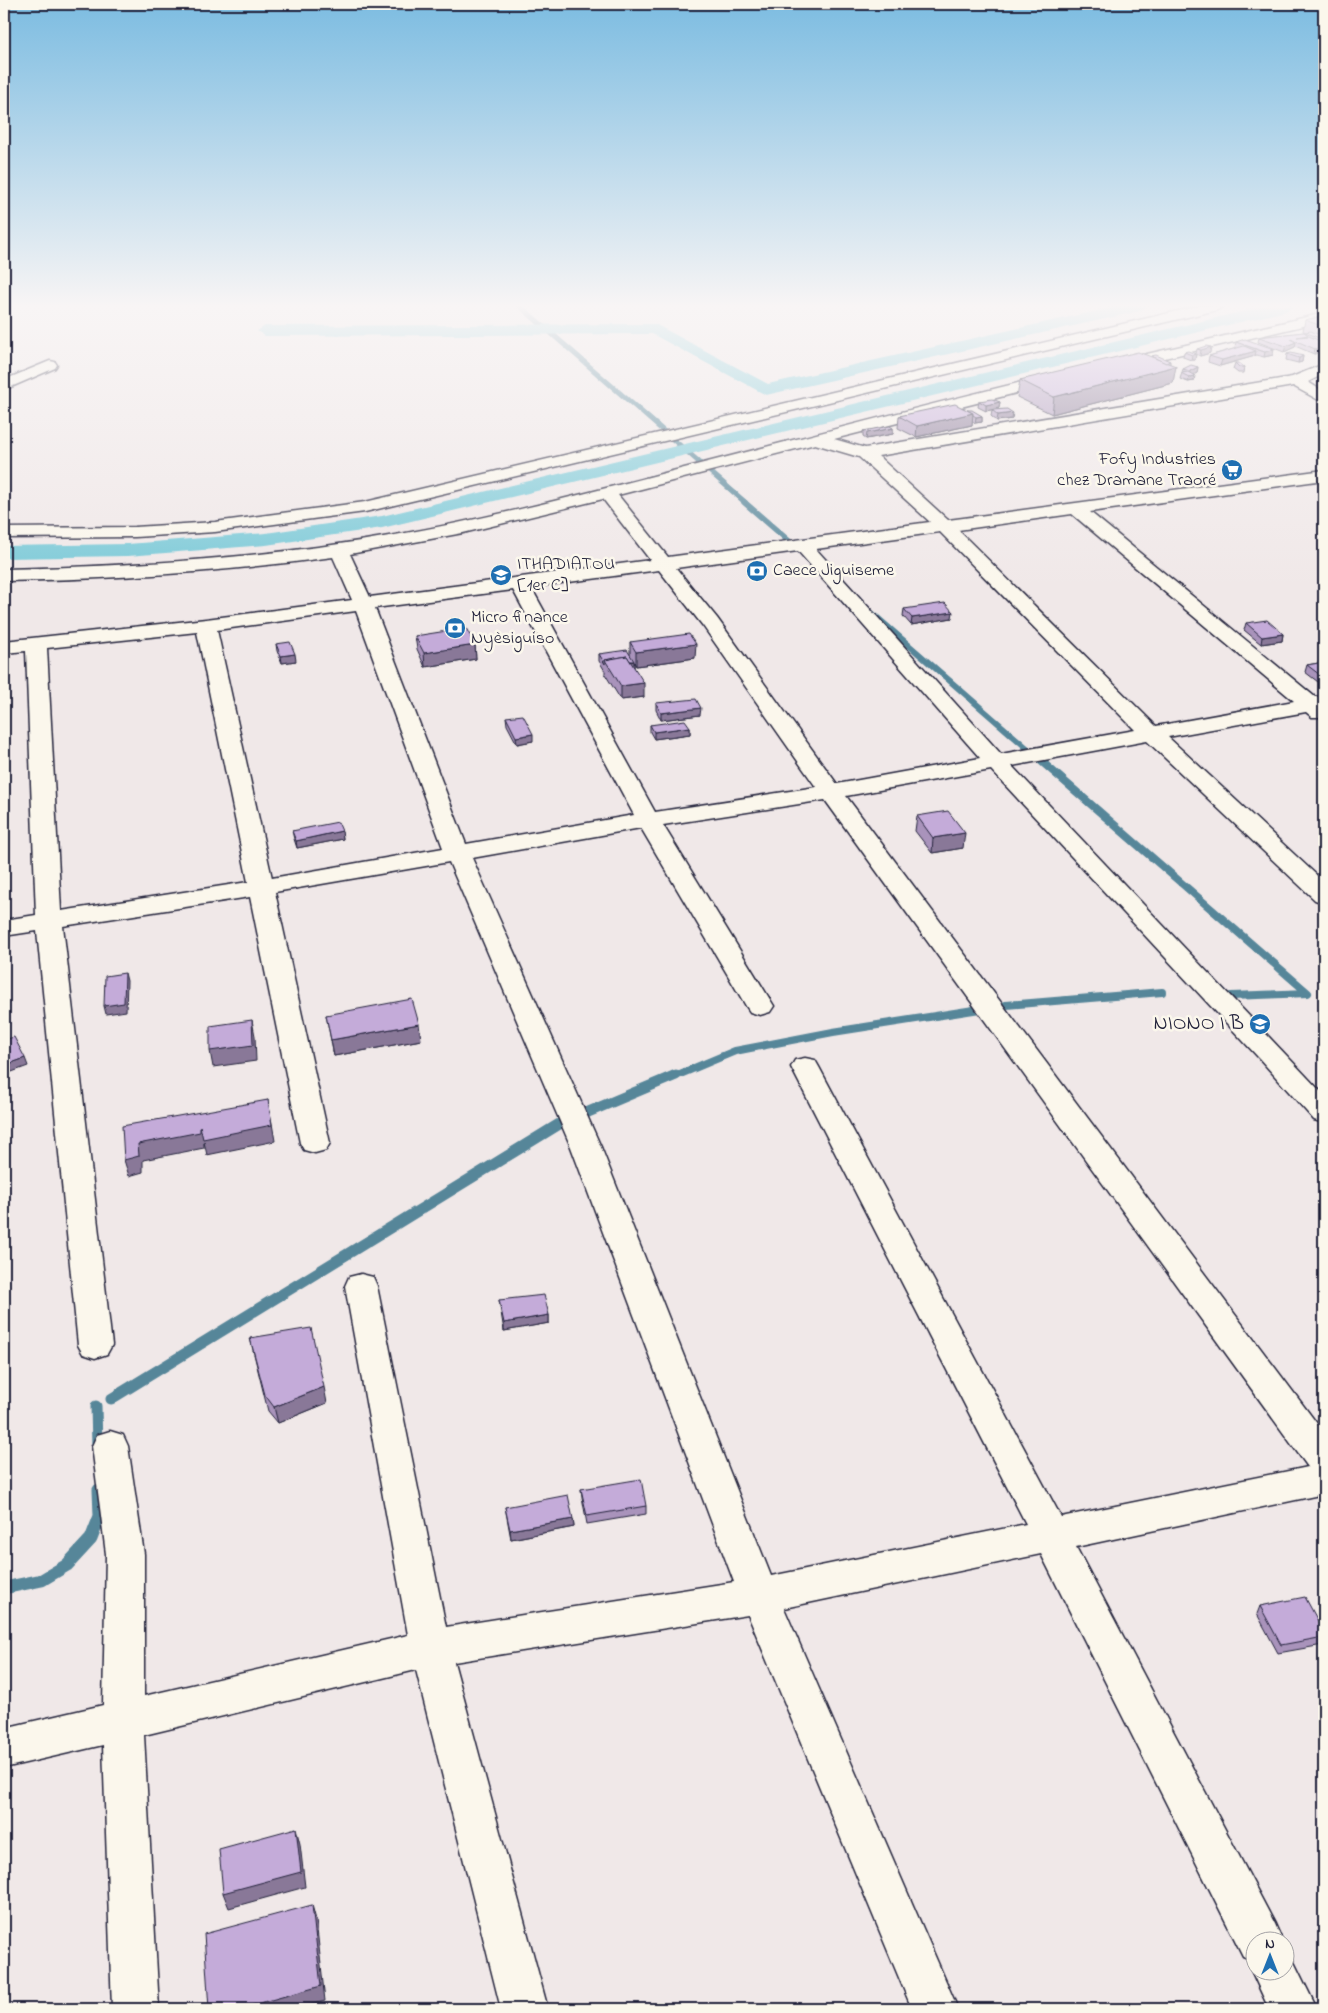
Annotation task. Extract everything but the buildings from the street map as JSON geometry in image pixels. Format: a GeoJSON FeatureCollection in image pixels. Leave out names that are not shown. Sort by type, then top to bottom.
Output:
{"type":"FeatureCollection","features":[{"type":"Feature","properties":{"kind":"street"},"geometry":{"type":"LineString","coordinates":[[4,533],[135,532],[215,527],[365,506],[817,400]]}},
{"type":"Feature","properties":{"kind":"street"},"geometry":{"type":"LineString","coordinates":[[4,575],[59,575],[261,561],[339,550],[464,528],[974,400]]}},
{"type":"Feature","properties":{"kind":"street"},"geometry":{"type":"LineString","coordinates":[[818,440],[865,453],[1183,400]]}},
{"type":"Feature","properties":{"kind":"street"},"geometry":{"type":"LineString","coordinates":[[865,453],[944,526],[1151,733],[1324,895]]}},
{"type":"Feature","properties":{"kind":"street"},"geometry":{"type":"LineString","coordinates":[[4,647],[363,604],[1324,475]]}},
{"type":"Feature","properties":{"kind":"street"},"geometry":{"type":"LineString","coordinates":[[607,493],[710,622],[831,792],[1324,1460]]}},
{"type":"Feature","properties":{"kind":"street"},"geometry":{"type":"LineString","coordinates":[[1075,508],[1320,707]]}},
{"type":"Feature","properties":{"kind":"street"},"geometry":{"type":"LineString","coordinates":[[802,544],[996,762],[1262,1043],[1324,1113]]}},
{"type":"Feature","properties":{"kind":"street"},"geometry":{"type":"LineString","coordinates":[[339,550],[363,604],[457,852],[586,1147],[759,1596],[935,2009]]}},
{"type":"Feature","properties":{"kind":"street"},"geometry":{"type":"LineString","coordinates":[[518,582],[648,820],[760,1006]]}},
{"type":"Feature","properties":{"kind":"street"},"geometry":{"type":"LineString","coordinates":[[206,624],[263,887],[315,1143]]}},
{"type":"Feature","properties":{"kind":"street"},"geometry":{"type":"LineString","coordinates":[[36,643],[49,920],[95,1345]]}},
{"type":"Feature","properties":{"kind":"street"},"geometry":{"type":"LineString","coordinates":[[4,928],[263,887],[648,820],[831,792],[1151,733],[1320,707]]}},
{"type":"Feature","properties":{"kind":"street"},"geometry":{"type":"LineString","coordinates":[[805,1067],[1051,1536],[1254,1930]]}},
{"type":"Feature","properties":{"kind":"street"},"geometry":{"type":"LineString","coordinates":[[361,1286],[430,1648],[525,2009]]}},
{"type":"Feature","properties":{"kind":"street"},"geometry":{"type":"LineString","coordinates":[[110,1446],[125,1554],[122,1721],[135,2009]]}},
{"type":"Feature","properties":{"kind":"street"},"geometry":{"type":"LineString","coordinates":[[4,1748],[430,1648],[759,1596],[1324,1479]]}},
{"type":"Feature","properties":{"kind":"street"},"geometry":{"type":"LineString","coordinates":[[1279,1980],[1294,2009]]}},
{"type":"Feature","properties":{"kind":"waterway"},"geometry":{"type":"LineString","coordinates":[[628,400],[746,503]]}},
{"type":"Feature","properties":{"kind":"waterway"},"geometry":{"type":"LineString","coordinates":[[4,552],[128,550],[266,539],[382,522],[893,400]]}},
{"type":"Feature","properties":{"kind":"waterway"},"geometry":{"type":"LineString","coordinates":[[744,502],[798,549]]}},
{"type":"Feature","properties":{"kind":"waterway"},"geometry":{"type":"LineString","coordinates":[[872,613],[1035,755]]}},
{"type":"Feature","properties":{"kind":"waterway"},"geometry":{"type":"LineString","coordinates":[[1033,754],[1308,993],[1231,996]]}},
{"type":"Feature","properties":{"kind":"waterway"},"geometry":{"type":"LineString","coordinates":[[1006,1005],[1162,992]]}},
{"type":"Feature","properties":{"kind":"waterway"},"geometry":{"type":"LineString","coordinates":[[673,1077],[735,1051],[833,1032],[980,1009]]}},
{"type":"Feature","properties":{"kind":"waterway"},"geometry":{"type":"LineString","coordinates":[[586,1113],[676,1075]]}},
{"type":"Feature","properties":{"kind":"waterway"},"geometry":{"type":"LineString","coordinates":[[111,1399],[561,1123]]}},
{"type":"Feature","properties":{"kind":"waterway"},"geometry":{"type":"LineString","coordinates":[[96,1406],[97,1447]]}},
{"type":"Feature","properties":{"kind":"waterway"},"geometry":{"type":"LineString","coordinates":[[4,1588],[42,1580],[67,1565],[91,1539],[100,1516],[99,1490]]}},
{"type":"Feature","properties":{"kind":"place","name":"Fofy Industries chez Dramane Traoré"},"geometry":{"type":"Point","coordinates":[1232,470]}},
{"type":"Feature","properties":{"kind":"place","name":"Caece Jiguiseme"},"geometry":{"type":"Point","coordinates":[757,571]}},
{"type":"Feature","properties":{"kind":"place","name":"ITHADIATOU [1er C]"},"geometry":{"type":"Point","coordinates":[501,575]}},
{"type":"Feature","properties":{"kind":"place","name":"Micro finance Nyèsiguiso"},"geometry":{"type":"Point","coordinates":[455,628]}},
{"type":"Feature","properties":{"kind":"place","name":"NIONO I B"},"geometry":{"type":"Point","coordinates":[1260,1024]}}]}
